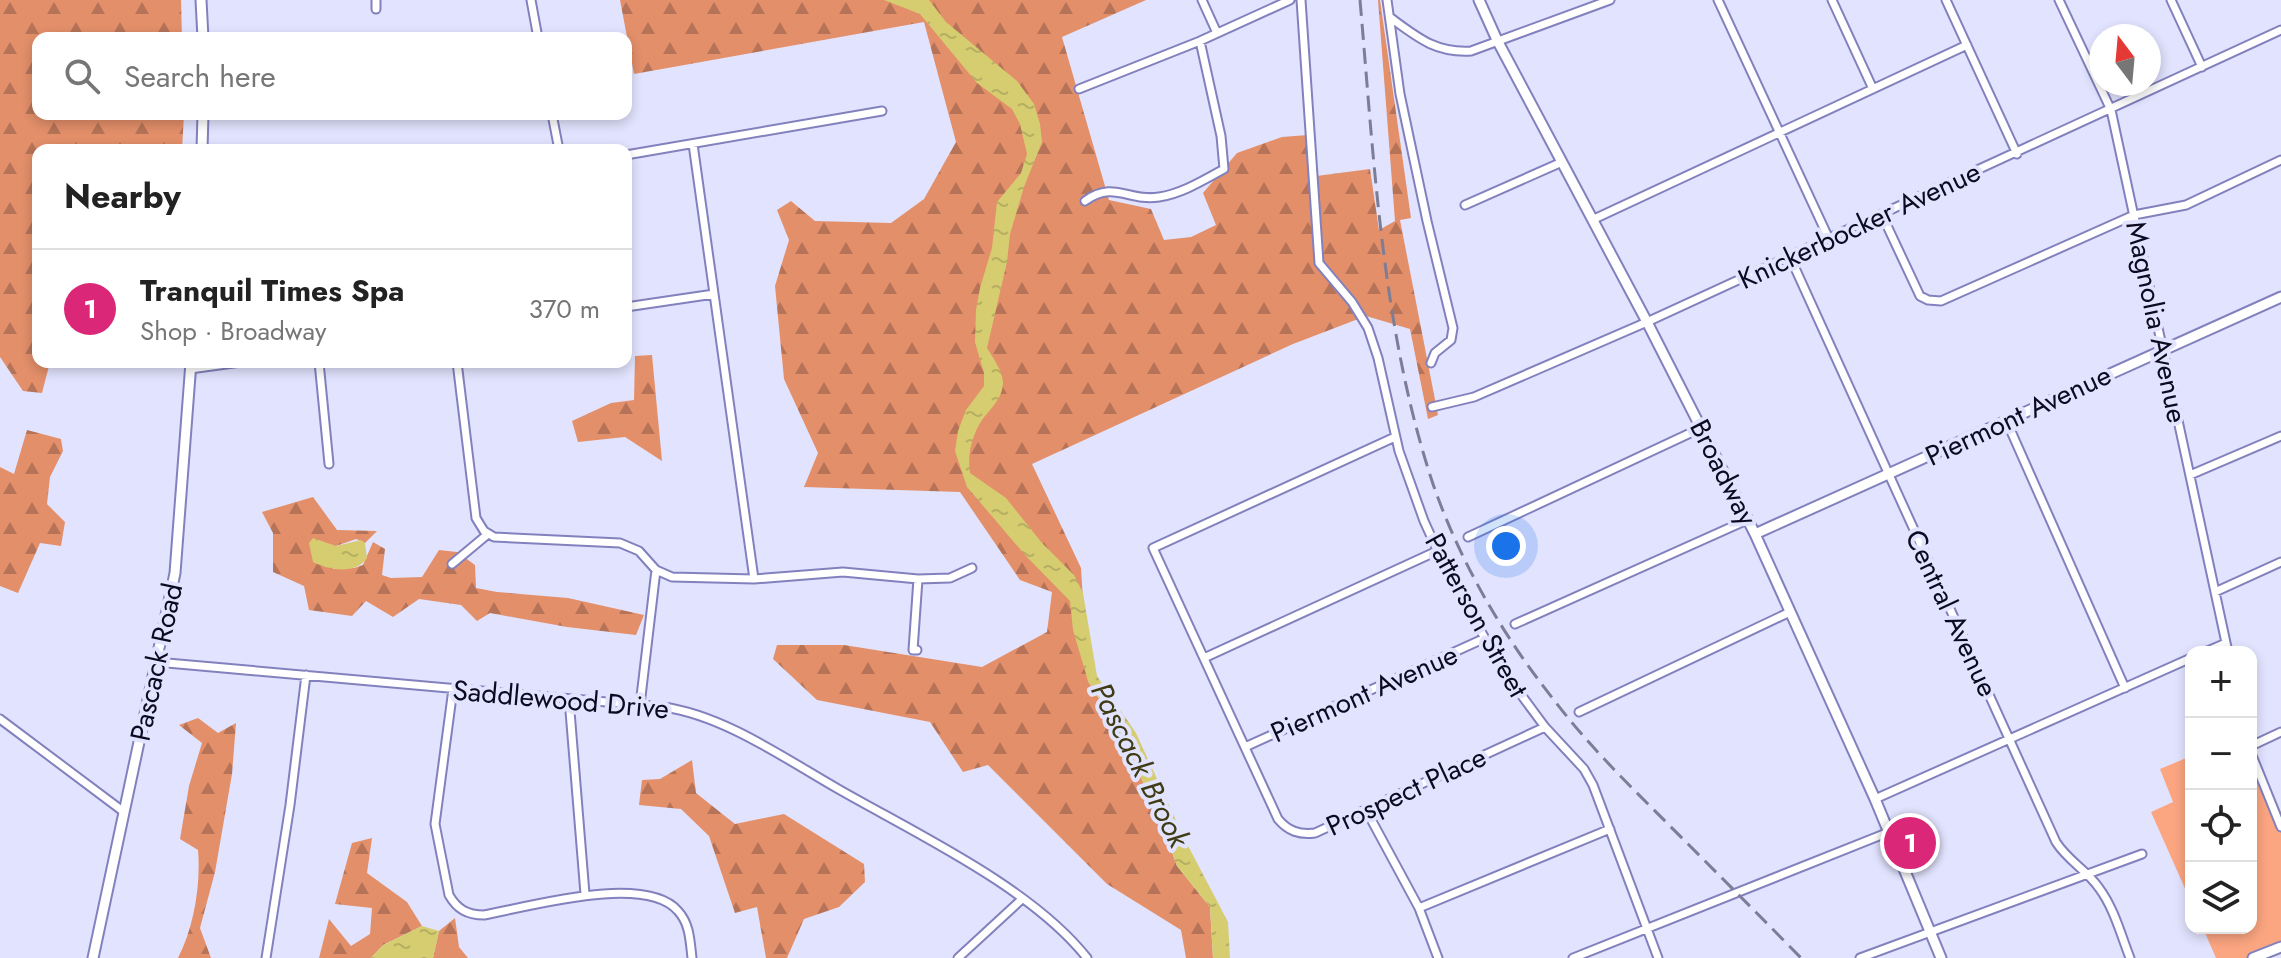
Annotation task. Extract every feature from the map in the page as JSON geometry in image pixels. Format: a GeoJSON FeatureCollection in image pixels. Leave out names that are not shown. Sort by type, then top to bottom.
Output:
{"type":"FeatureCollection","features":[{"type":"Feature","properties":{"kind":"street"},"geometry":{"type":"LineString","coordinates":[[201,0],[203,32]]}},
{"type":"Feature","properties":{"kind":"street"},"geometry":{"type":"LineString","coordinates":[[376,0],[376,9]]}},
{"type":"Feature","properties":{"kind":"street"},"geometry":{"type":"LineString","coordinates":[[531,0],[537,32]]}},
{"type":"Feature","properties":{"kind":"street"},"geometry":{"type":"LineString","coordinates":[[1202,0],[1217,33]]}},
{"type":"Feature","properties":{"kind":"street"},"geometry":{"type":"LineString","coordinates":[[1079,89],[1200,41],[1290,0]]}},
{"type":"Feature","properties":{"kind":"street","name":"Patterson Street"},"geometry":{"type":"LineString","coordinates":[[1301,0],[1319,263],[1352,302],[1368,328],[1378,358],[1395,437],[1437,551],[1483,639],[1515,689],[1584,769],[1658,958]]}},
{"type":"Feature","properties":{"kind":"street"},"geometry":{"type":"LineString","coordinates":[[1387,0],[1400,94],[1453,328],[1451,340],[1435,353],[1431,363]]}},
{"type":"Feature","properties":{"kind":"street","name":"Broadway"},"geometry":{"type":"LineString","coordinates":[[1479,0],[1755,534],[1875,799],[1941,958]]}},
{"type":"Feature","properties":{"kind":"street"},"geometry":{"type":"LineString","coordinates":[[1718,0],[1829,239]]}},
{"type":"Feature","properties":{"kind":"street"},"geometry":{"type":"LineString","coordinates":[[1832,0],[1873,89]]}},
{"type":"Feature","properties":{"kind":"street"},"geometry":{"type":"LineString","coordinates":[[1946,0],[2017,154]]}},
{"type":"Feature","properties":{"kind":"street","name":"Magnolia Avenue"},"geometry":{"type":"LineString","coordinates":[[2059,0],[2111,110],[2227,646]]}},
{"type":"Feature","properties":{"kind":"street"},"geometry":{"type":"LineString","coordinates":[[2171,0],[2202,67]]}},
{"type":"Feature","properties":{"kind":"street"},"geometry":{"type":"LineString","coordinates":[[1390,17],[1417,37],[1449,52],[1471,51],[1606,1]]}},
{"type":"Feature","properties":{"kind":"street","name":"Knickerbocker Avenue"},"geometry":{"type":"LineString","coordinates":[[1432,407],[1474,397],[1647,322],[2281,30]]}},
{"type":"Feature","properties":{"kind":"street"},"geometry":{"type":"LineString","coordinates":[[1085,201],[1108,190],[1145,198],[1165,196],[1224,169],[1221,136],[1200,41]]}},
{"type":"Feature","properties":{"kind":"street"},"geometry":{"type":"LineString","coordinates":[[1592,220],[1967,45]]}},
{"type":"Feature","properties":{"kind":"street"},"geometry":{"type":"LineString","coordinates":[[632,154],[882,111]]}},
{"type":"Feature","properties":{"kind":"street"},"geometry":{"type":"LineString","coordinates":[[202,144],[203,120]]}},
{"type":"Feature","properties":{"kind":"street"},"geometry":{"type":"LineString","coordinates":[[553,120],[558,144]]}},
{"type":"Feature","properties":{"kind":"street"},"geometry":{"type":"LineString","coordinates":[[693,144],[754,579]]}},
{"type":"Feature","properties":{"kind":"street"},"geometry":{"type":"LineString","coordinates":[[1882,215],[1920,296],[1935,302],[2134,215],[2186,205],[2281,160]]}},
{"type":"Feature","properties":{"kind":"street"},"geometry":{"type":"LineString","coordinates":[[1465,205],[1562,162]]}},
{"type":"Feature","properties":{"kind":"street","name":"Central Avenue"},"geometry":{"type":"LineString","coordinates":[[1790,257],[2056,842],[2070,861],[2089,876],[2105,898],[2130,958]]}},
{"type":"Feature","properties":{"kind":"street"},"geometry":{"type":"LineString","coordinates":[[632,306],[714,294]]}},
{"type":"Feature","properties":{"kind":"street","name":"Piermont Avenue"},"geometry":{"type":"LineString","coordinates":[[1755,534],[2281,297]]}},
{"type":"Feature","properties":{"kind":"street","name":"Pascack Road"},"geometry":{"type":"LineString","coordinates":[[93,958],[175,573],[190,368]]}},
{"type":"Feature","properties":{"kind":"street"},"geometry":{"type":"LineString","coordinates":[[320,368],[329,464]]}},
{"type":"Feature","properties":{"kind":"street"},"geometry":{"type":"LineString","coordinates":[[458,368],[476,518],[488,534],[501,539],[620,543],[639,551],[656,570],[672,577],[754,579],[843,572],[918,579],[950,578],[972,568]]}},
{"type":"Feature","properties":{"kind":"street"},"geometry":{"type":"LineString","coordinates":[[2006,420],[2125,688]]}},
{"type":"Feature","properties":{"kind":"street"},"geometry":{"type":"LineString","coordinates":[[1468,537],[1701,428]]}},
{"type":"Feature","properties":{"kind":"street"},"geometry":{"type":"LineString","coordinates":[[2190,475],[2281,436]]}},
{"type":"Feature","properties":{"kind":"street","name":"Prospect Place"},"geometry":{"type":"LineString","coordinates":[[1395,437],[1153,548],[1278,819],[1291,831],[1315,833],[1545,727]]}},
{"type":"Feature","properties":{"kind":"street"},"geometry":{"type":"LineString","coordinates":[[1515,624],[1747,520]]}},
{"type":"Feature","properties":{"kind":"street"},"geometry":{"type":"LineString","coordinates":[[452,564],[488,534]]}},
{"type":"Feature","properties":{"kind":"street"},"geometry":{"type":"LineString","coordinates":[[1204,658],[1437,551]]}},
{"type":"Feature","properties":{"kind":"street"},"geometry":{"type":"LineString","coordinates":[[2215,592],[2281,562]]}},
{"type":"Feature","properties":{"kind":"street"},"geometry":{"type":"LineString","coordinates":[[640,705],[656,570]]}},
{"type":"Feature","properties":{"kind":"street"},"geometry":{"type":"LineString","coordinates":[[917,650],[913,650],[918,579]]}},
{"type":"Feature","properties":{"kind":"street"},"geometry":{"type":"LineString","coordinates":[[1579,712],[1790,612]]}},
{"type":"Feature","properties":{"kind":"street","name":"Piermont Avenue"},"geometry":{"type":"LineString","coordinates":[[1245,747],[1483,639]]}},
{"type":"Feature","properties":{"kind":"street"},"geometry":{"type":"LineString","coordinates":[[1875,799],[2185,661]]}},
{"type":"Feature","properties":{"kind":"street","name":"Saddlewood Drive"},"geometry":{"type":"LineString","coordinates":[[156,662],[682,710],[723,726],[937,845],[1022,899],[1063,931],[1087,958]]}},
{"type":"Feature","properties":{"kind":"street"},"geometry":{"type":"LineString","coordinates":[[266,958],[306,675]]}},
{"type":"Feature","properties":{"kind":"street"},"geometry":{"type":"LineString","coordinates":[[453,689],[435,824],[449,895],[460,909],[474,915],[484,915],[585,894],[647,895],[671,905],[685,921],[692,958]]}},
{"type":"Feature","properties":{"kind":"street"},"geometry":{"type":"LineString","coordinates":[[569,699],[585,894]]}},
{"type":"Feature","properties":{"kind":"street"},"geometry":{"type":"LineString","coordinates":[[0,719],[124,812]]}},
{"type":"Feature","properties":{"kind":"street"},"geometry":{"type":"LineString","coordinates":[[2257,743],[2281,732]]}},
{"type":"Feature","properties":{"kind":"street"},"geometry":{"type":"LineString","coordinates":[[2257,768],[2281,827]]}},
{"type":"Feature","properties":{"kind":"street"},"geometry":{"type":"LineString","coordinates":[[1366,810],[1419,908],[1438,958]]}},
{"type":"Feature","properties":{"kind":"street"},"geometry":{"type":"LineString","coordinates":[[1419,908],[1610,829]]}},
{"type":"Feature","properties":{"kind":"street"},"geometry":{"type":"LineString","coordinates":[[1573,958],[1889,832]]}},
{"type":"Feature","properties":{"kind":"street"},"geometry":{"type":"LineString","coordinates":[[1860,958],[2142,854]]}},
{"type":"Feature","properties":{"kind":"street"},"geometry":{"type":"LineString","coordinates":[[958,958],[1022,899]]}},
{"type":"Feature","properties":{"kind":"street"},"geometry":{"type":"LineString","coordinates":[[2253,958],[2281,947]]}},
{"type":"Feature","properties":{"kind":"shaded area"},"geometry":{"type":"Polygon","coordinates":[[[2185,759],[2185,888],[2151,812],[2173,802],[2160,769],[2185,759]]]}},
{"type":"Feature","properties":{"kind":"shaded area"},"geometry":{"type":"Polygon","coordinates":[[[2257,768],[2281,827],[2281,947],[2253,958],[2216,958],[2206,934],[2257,934],[2257,768]]]}},
{"type":"Feature","properties":{"kind":"green space"},"geometry":{"type":"Polygon","coordinates":[[[0,0],[181,0],[182,32],[32,32],[32,120],[184,120],[182,144],[32,144],[32,368],[48,368],[42,393],[23,391],[0,357],[0,0]]]}},
{"type":"Feature","properties":{"kind":"green space"},"geometry":{"type":"Polygon","coordinates":[[[620,0],[1146,0],[1062,37],[1109,200],[1151,209],[1164,240],[1191,237],[1216,225],[1203,193],[1237,153],[1282,137],[1308,135],[1309,177],[1370,169],[1379,230],[1395,221],[1380,0],[1411,218],[1400,220],[1438,415],[1428,419],[1410,329],[1366,316],[1293,344],[1032,464],[1081,568],[1088,681],[1124,739],[1177,866],[1210,907],[1213,958],[1186,958],[1181,930],[1107,884],[988,765],[963,772],[930,722],[817,700],[773,659],[777,645],[844,645],[982,667],[1047,632],[1052,592],[1020,580],[960,492],[804,487],[818,453],[784,379],[775,286],[789,240],[777,210],[791,201],[815,221],[891,223],[924,199],[956,142],[924,22],[634,74],[632,32],[626,32],[620,0]]]}},
{"type":"Feature","properties":{"kind":"green space"},"geometry":{"type":"Polygon","coordinates":[[[652,355],[662,461],[625,437],[578,442],[572,421],[611,403],[634,400],[635,356],[652,355]]]}},
{"type":"Feature","properties":{"kind":"green space"},"geometry":{"type":"Polygon","coordinates":[[[27,430],[61,439],[63,451],[50,477],[47,504],[65,522],[61,546],[40,543],[18,593],[0,586],[0,467],[14,474],[27,430]]]}},
{"type":"Feature","properties":{"kind":"green space"},"geometry":{"type":"Polygon","coordinates":[[[313,497],[337,530],[377,531],[365,543],[356,539],[336,546],[333,569],[363,565],[373,542],[385,549],[382,575],[391,578],[422,577],[439,550],[457,552],[475,565],[476,588],[568,598],[644,615],[636,635],[490,613],[477,621],[461,605],[419,599],[393,617],[366,601],[352,616],[309,610],[304,586],[273,572],[273,533],[262,512],[313,497]]]}},
{"type":"Feature","properties":{"kind":"green space"},"geometry":{"type":"Polygon","coordinates":[[[198,718],[218,733],[236,723],[232,774],[215,872],[200,928],[211,958],[178,958],[192,919],[197,891],[198,850],[180,839],[189,786],[202,743],[179,725],[198,718]]]}},
{"type":"Feature","properties":{"kind":"green space"},"geometry":{"type":"Polygon","coordinates":[[[692,760],[696,793],[735,824],[784,814],[864,864],[865,882],[839,907],[804,919],[787,958],[766,958],[757,907],[735,913],[709,836],[681,809],[639,805],[642,780],[660,779],[692,760]]]}},
{"type":"Feature","properties":{"kind":"green space"},"geometry":{"type":"Polygon","coordinates":[[[372,838],[367,873],[407,902],[422,926],[383,945],[371,958],[319,958],[329,919],[351,946],[370,934],[372,908],[335,904],[352,843],[372,838]]]}},
{"type":"Feature","properties":{"kind":"green space"},"geometry":{"type":"Polygon","coordinates":[[[455,918],[459,947],[468,958],[433,958],[439,931],[455,918]]]}},
{"type":"Feature","properties":{"kind":"water","name":"Pascack Brook"},"geometry":{"type":"Polygon","coordinates":[[[884,0],[929,0],[946,22],[1017,81],[1034,104],[1042,142],[1010,234],[1007,262],[987,348],[1001,373],[1002,388],[999,398],[975,432],[970,452],[970,473],[1006,498],[1042,543],[1074,575],[1083,593],[1097,676],[1136,733],[1185,840],[1228,922],[1230,958],[1213,958],[1210,907],[1177,866],[1124,739],[1088,681],[1073,630],[1070,601],[1026,556],[967,487],[955,451],[966,410],[984,386],[984,373],[975,342],[976,310],[992,248],[997,202],[1021,173],[1027,154],[1020,124],[1012,109],[977,83],[920,14],[884,0]]]}},
{"type":"Feature","properties":{"kind":"water"},"geometry":{"type":"Polygon","coordinates":[[[313,538],[336,546],[361,540],[365,543],[367,558],[349,569],[319,565],[313,562],[309,543],[313,538]]]}},
{"type":"Feature","properties":{"kind":"water"},"geometry":{"type":"Polygon","coordinates":[[[422,926],[439,931],[433,958],[371,958],[383,945],[422,926]]]}},
{"type":"Feature","properties":{"kind":"railway"},"geometry":{"type":"LineString","coordinates":[[1360,0],[1376,183],[1391,306],[1416,426],[1433,484],[1456,542],[1500,624],[1567,717],[1624,780],[1801,958]]}},
{"type":"Feature","properties":{"kind":"place","name":"Tranquil Times Spa"},"geometry":{"type":"Point","coordinates":[1910,843]}}]}
